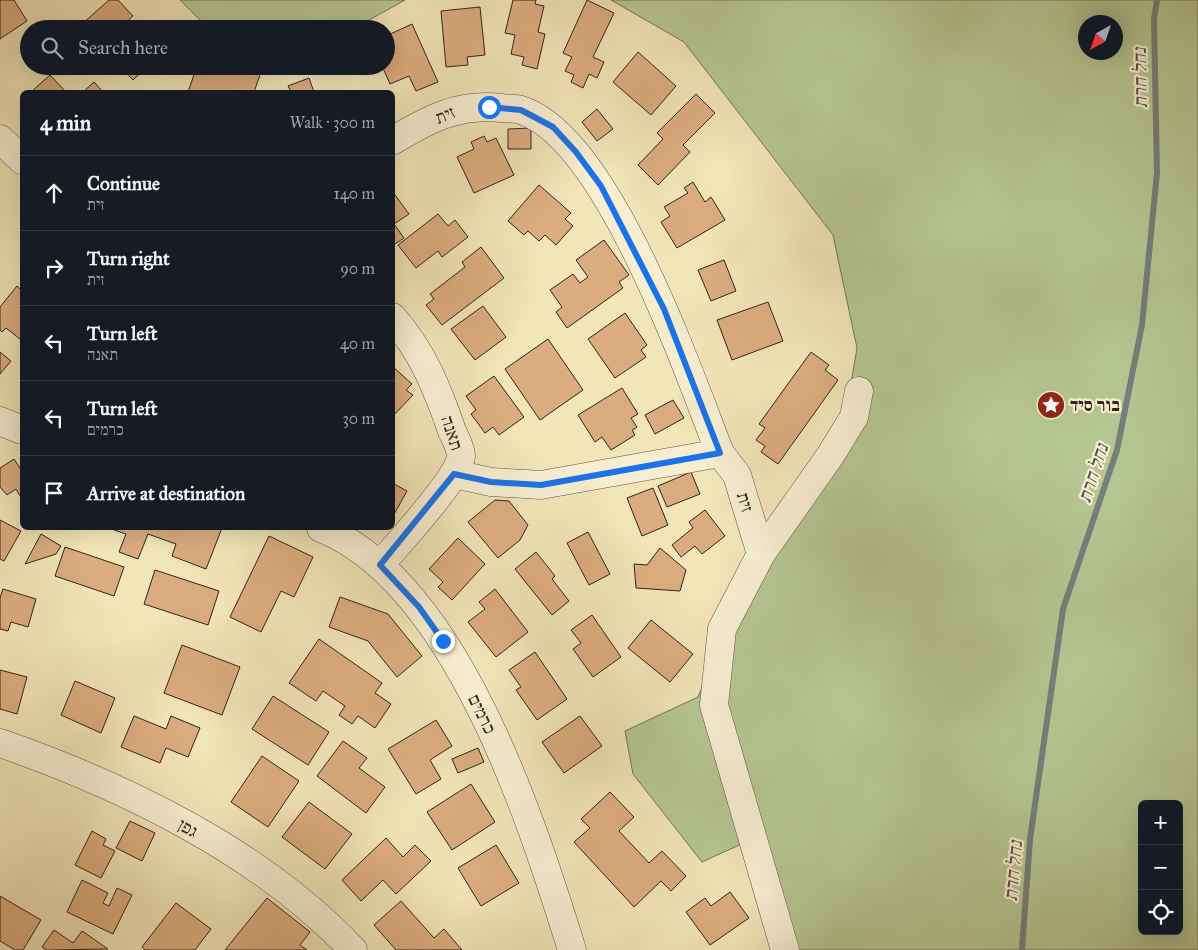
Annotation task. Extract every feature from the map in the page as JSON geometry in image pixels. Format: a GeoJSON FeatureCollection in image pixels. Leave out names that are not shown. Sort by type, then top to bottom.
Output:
{"type":"FeatureCollection","features":[{"type":"Feature","properties":{"kind":"street","name":"זית"},"geometry":{"type":"LineString","coordinates":[[404,134],[461,108],[489,107],[521,110],[553,127],[576,152],[601,186],[664,309],[720,453],[737,475],[761,554]]}},
{"type":"Feature","properties":{"kind":"street"},"geometry":{"type":"LineString","coordinates":[[0,139],[20,158]]}},
{"type":"Feature","properties":{"kind":"street","name":"תאנה"},"geometry":{"type":"LineString","coordinates":[[380,565],[454,474],[461,455],[439,393],[425,363],[395,320]]}},
{"type":"Feature","properties":{"kind":"street"},"geometry":{"type":"LineString","coordinates":[[785,950],[714,705],[722,629],[761,554],[830,456],[854,417],[859,391]]}},
{"type":"Feature","properties":{"kind":"street"},"geometry":{"type":"LineString","coordinates":[[0,421],[20,429]]}},
{"type":"Feature","properties":{"kind":"street"},"geometry":{"type":"LineString","coordinates":[[454,474],[491,482],[541,485],[720,453]]}},
{"type":"Feature","properties":{"kind":"street","name":"כרמים"},"geometry":{"type":"LineString","coordinates":[[325,530],[360,548],[380,565],[419,607],[443,641],[480,707],[544,860],[572,950]]}},
{"type":"Feature","properties":{"kind":"street","name":"גפן"},"geometry":{"type":"LineString","coordinates":[[0,743],[113,786],[193,830],[277,881],[332,927],[353,950]]}},
{"type":"Feature","properties":{"kind":"green space"},"geometry":{"type":"Polygon","coordinates":[[[180,0],[405,0],[369,20],[200,20],[180,0]]]}},
{"type":"Feature","properties":{"kind":"green space"},"geometry":{"type":"Polygon","coordinates":[[[611,0],[1198,0],[1198,950],[781,950],[748,841],[702,862],[633,774],[625,731],[698,697],[714,658],[843,431],[857,348],[833,235],[684,42],[611,0]]]}},
{"type":"Feature","properties":{"kind":"building"},"geometry":{"type":"Polygon","coordinates":[[[0,0],[14,0],[26,20],[20,20],[20,26],[0,39],[0,0]]]}},
{"type":"Feature","properties":{"kind":"building"},"geometry":{"type":"Polygon","coordinates":[[[109,0],[118,0],[133,16],[129,20],[86,20],[109,0]]]}},
{"type":"Feature","properties":{"kind":"building"},"geometry":{"type":"Polygon","coordinates":[[[513,0],[536,0],[535,4],[544,6],[538,32],[545,34],[537,69],[522,65],[524,57],[511,54],[515,35],[505,33],[513,0]]]}},
{"type":"Feature","properties":{"kind":"building"},"geometry":{"type":"Polygon","coordinates":[[[587,0],[614,13],[593,57],[604,62],[597,78],[589,74],[583,88],[571,82],[574,75],[565,71],[572,57],[563,53],[587,0]]]}},
{"type":"Feature","properties":{"kind":"building"},"geometry":{"type":"Polygon","coordinates":[[[480,7],[485,55],[467,57],[468,65],[446,67],[441,11],[480,7]]]}},
{"type":"Feature","properties":{"kind":"building"},"geometry":{"type":"Polygon","coordinates":[[[412,24],[438,82],[416,91],[409,76],[390,84],[386,75],[395,75],[395,32],[412,24]]]}},
{"type":"Feature","properties":{"kind":"building"},"geometry":{"type":"Polygon","coordinates":[[[638,52],[676,86],[651,115],[613,82],[638,52]]]}},
{"type":"Feature","properties":{"kind":"building"},"geometry":{"type":"Polygon","coordinates":[[[50,75],[64,90],[33,90],[50,75]]]}},
{"type":"Feature","properties":{"kind":"building"},"geometry":{"type":"Polygon","coordinates":[[[128,75],[138,75],[133,80],[128,75]]]}},
{"type":"Feature","properties":{"kind":"building"},"geometry":{"type":"Polygon","coordinates":[[[194,75],[260,75],[255,90],[189,90],[194,75]]]}},
{"type":"Feature","properties":{"kind":"building"},"geometry":{"type":"Polygon","coordinates":[[[309,78],[313,90],[290,90],[288,86],[309,78]]]}},
{"type":"Feature","properties":{"kind":"building"},"geometry":{"type":"Polygon","coordinates":[[[94,82],[101,90],[85,90],[94,82]]]}},
{"type":"Feature","properties":{"kind":"building"},"geometry":{"type":"Polygon","coordinates":[[[696,94],[715,113],[683,145],[690,152],[658,185],[638,165],[663,139],[657,133],[696,94]]]}},
{"type":"Feature","properties":{"kind":"building"},"geometry":{"type":"Polygon","coordinates":[[[597,109],[613,129],[597,141],[582,122],[597,109]]]}},
{"type":"Feature","properties":{"kind":"building"},"geometry":{"type":"Polygon","coordinates":[[[531,128],[531,149],[508,149],[508,129],[531,128]]]}},
{"type":"Feature","properties":{"kind":"building"},"geometry":{"type":"Polygon","coordinates":[[[484,136],[487,142],[496,138],[514,175],[474,193],[457,157],[474,149],[471,142],[484,136]]]}},
{"type":"Feature","properties":{"kind":"building"},"geometry":{"type":"Polygon","coordinates":[[[693,182],[705,202],[711,197],[725,220],[677,248],[661,222],[670,216],[664,207],[688,193],[684,188],[693,182]]]}},
{"type":"Feature","properties":{"kind":"building"},"geometry":{"type":"Polygon","coordinates":[[[539,185],[571,213],[565,219],[573,226],[556,245],[545,235],[539,241],[528,231],[524,235],[508,221],[539,185]]]}},
{"type":"Feature","properties":{"kind":"building"},"geometry":{"type":"Polygon","coordinates":[[[395,195],[409,214],[395,223],[395,195]]]}},
{"type":"Feature","properties":{"kind":"building"},"geometry":{"type":"Polygon","coordinates":[[[438,214],[448,226],[455,220],[468,237],[442,257],[438,251],[416,268],[398,245],[438,214]]]}},
{"type":"Feature","properties":{"kind":"building"},"geometry":{"type":"Polygon","coordinates":[[[395,225],[404,238],[395,244],[395,225]]]}},
{"type":"Feature","properties":{"kind":"building"},"geometry":{"type":"Polygon","coordinates":[[[604,240],[629,275],[619,282],[623,288],[567,328],[556,312],[562,307],[550,290],[573,274],[580,283],[588,277],[576,260],[604,240]]]}},
{"type":"Feature","properties":{"kind":"building"},"geometry":{"type":"Polygon","coordinates":[[[481,247],[504,278],[442,325],[426,305],[434,299],[430,294],[465,267],[462,262],[481,247]]]}},
{"type":"Feature","properties":{"kind":"building"},"geometry":{"type":"Polygon","coordinates":[[[724,260],[736,291],[711,301],[698,270],[724,260]]]}},
{"type":"Feature","properties":{"kind":"building"},"geometry":{"type":"Polygon","coordinates":[[[17,286],[20,289],[20,339],[6,328],[2,332],[0,330],[0,307],[17,286]]]}},
{"type":"Feature","properties":{"kind":"building"},"geometry":{"type":"Polygon","coordinates":[[[768,302],[783,341],[732,360],[717,320],[768,302]]]}},
{"type":"Feature","properties":{"kind":"building"},"geometry":{"type":"Polygon","coordinates":[[[483,306],[506,337],[475,360],[451,329],[483,306]]]}},
{"type":"Feature","properties":{"kind":"building"},"geometry":{"type":"Polygon","coordinates":[[[625,313],[647,345],[641,350],[646,357],[615,378],[588,339],[625,313]]]}},
{"type":"Feature","properties":{"kind":"building"},"geometry":{"type":"Polygon","coordinates":[[[548,339],[583,390],[540,420],[505,369],[548,339]]]}},
{"type":"Feature","properties":{"kind":"building"},"geometry":{"type":"Polygon","coordinates":[[[0,352],[11,361],[0,374],[0,352]]]}},
{"type":"Feature","properties":{"kind":"building"},"geometry":{"type":"Polygon","coordinates":[[[811,352],[829,365],[825,370],[838,380],[778,464],[761,452],[765,446],[756,440],[765,428],[759,424],[811,352]]]}},
{"type":"Feature","properties":{"kind":"building"},"geometry":{"type":"Polygon","coordinates":[[[395,369],[412,384],[406,390],[413,395],[395,414],[395,369]]]}},
{"type":"Feature","properties":{"kind":"building"},"geometry":{"type":"Polygon","coordinates":[[[494,376],[524,417],[499,435],[493,427],[485,433],[471,414],[476,410],[466,396],[494,376]]]}},
{"type":"Feature","properties":{"kind":"building"},"geometry":{"type":"Polygon","coordinates":[[[622,388],[638,414],[631,418],[637,427],[632,430],[635,435],[611,450],[602,437],[595,442],[578,415],[622,388]]]}},
{"type":"Feature","properties":{"kind":"building"},"geometry":{"type":"Polygon","coordinates":[[[673,400],[684,418],[655,434],[645,415],[673,400]]]}},
{"type":"Feature","properties":{"kind":"building"},"geometry":{"type":"Polygon","coordinates":[[[14,459],[20,468],[20,496],[16,489],[7,495],[0,487],[0,468],[14,459]]]}},
{"type":"Feature","properties":{"kind":"building"},"geometry":{"type":"Polygon","coordinates":[[[691,472],[700,494],[667,507],[658,486],[691,472]]]}},
{"type":"Feature","properties":{"kind":"building"},"geometry":{"type":"Polygon","coordinates":[[[395,485],[407,491],[395,513],[395,485]]]}},
{"type":"Feature","properties":{"kind":"building"},"geometry":{"type":"Polygon","coordinates":[[[653,488],[668,525],[642,536],[627,498],[653,488]]]}},
{"type":"Feature","properties":{"kind":"building"},"geometry":{"type":"Polygon","coordinates":[[[495,500],[509,501],[528,525],[520,540],[498,558],[468,522],[495,500]]]}},
{"type":"Feature","properties":{"kind":"building"},"geometry":{"type":"Polygon","coordinates":[[[705,510],[725,536],[702,554],[695,546],[681,557],[672,545],[693,528],[689,522],[705,510]]]}},
{"type":"Feature","properties":{"kind":"building"},"geometry":{"type":"Polygon","coordinates":[[[0,520],[21,531],[4,561],[0,559],[0,520]]]}},
{"type":"Feature","properties":{"kind":"building"},"geometry":{"type":"Polygon","coordinates":[[[114,530],[221,530],[206,569],[172,556],[176,544],[148,534],[138,559],[119,552],[126,534],[114,530]]]}},
{"type":"Feature","properties":{"kind":"building"},"geometry":{"type":"Polygon","coordinates":[[[588,532],[610,574],[589,585],[567,543],[588,532]]]}},
{"type":"Feature","properties":{"kind":"building"},"geometry":{"type":"Polygon","coordinates":[[[41,534],[61,546],[56,554],[25,564],[41,534]]]}},
{"type":"Feature","properties":{"kind":"building"},"geometry":{"type":"Polygon","coordinates":[[[269,536],[313,557],[294,597],[281,591],[261,632],[230,617],[269,536]]]}},
{"type":"Feature","properties":{"kind":"building"},"geometry":{"type":"Polygon","coordinates":[[[458,538],[485,564],[452,600],[438,587],[443,582],[429,569],[458,538]]]}},
{"type":"Feature","properties":{"kind":"building"},"geometry":{"type":"Polygon","coordinates":[[[65,547],[124,567],[114,596],[55,576],[65,547]]]}},
{"type":"Feature","properties":{"kind":"building"},"geometry":{"type":"Polygon","coordinates":[[[660,548],[686,570],[680,591],[636,588],[634,564],[647,565],[660,548]]]}},
{"type":"Feature","properties":{"kind":"building"},"geometry":{"type":"Polygon","coordinates":[[[536,552],[555,576],[552,579],[569,601],[552,615],[515,569],[536,552]]]}},
{"type":"Feature","properties":{"kind":"building"},"geometry":{"type":"Polygon","coordinates":[[[155,570],[219,591],[208,625],[144,604],[155,570]]]}},
{"type":"Feature","properties":{"kind":"building"},"geometry":{"type":"Polygon","coordinates":[[[3,589],[36,599],[28,627],[11,622],[8,631],[0,629],[0,598],[3,589]]]}},
{"type":"Feature","properties":{"kind":"building"},"geometry":{"type":"Polygon","coordinates":[[[495,589],[528,632],[496,657],[468,622],[485,609],[479,602],[495,589]]]}},
{"type":"Feature","properties":{"kind":"building"},"geometry":{"type":"Polygon","coordinates":[[[340,597],[388,614],[422,656],[397,677],[368,641],[329,627],[340,597]]]}},
{"type":"Feature","properties":{"kind":"building"},"geometry":{"type":"Polygon","coordinates":[[[592,615],[621,657],[593,677],[573,649],[581,643],[571,630],[592,615]]]}},
{"type":"Feature","properties":{"kind":"building"},"geometry":{"type":"Polygon","coordinates":[[[651,620],[693,654],[670,682],[628,648],[651,620]]]}},
{"type":"Feature","properties":{"kind":"building"},"geometry":{"type":"Polygon","coordinates":[[[319,639],[382,683],[375,693],[391,704],[375,728],[358,716],[352,724],[339,715],[345,706],[323,691],[316,701],[289,683],[319,639]]]}},
{"type":"Feature","properties":{"kind":"building"},"geometry":{"type":"Polygon","coordinates":[[[182,645],[240,667],[222,715],[164,693],[182,645]]]}},
{"type":"Feature","properties":{"kind":"building"},"geometry":{"type":"Polygon","coordinates":[[[535,652],[567,699],[537,720],[516,690],[521,687],[509,670],[535,652]]]}},
{"type":"Feature","properties":{"kind":"building"},"geometry":{"type":"Polygon","coordinates":[[[0,670],[27,677],[17,714],[0,709],[0,670]]]}},
{"type":"Feature","properties":{"kind":"building"},"geometry":{"type":"Polygon","coordinates":[[[75,681],[115,698],[101,733],[61,715],[75,681]]]}},
{"type":"Feature","properties":{"kind":"building"},"geometry":{"type":"Polygon","coordinates":[[[273,696],[329,732],[308,765],[252,729],[273,696]]]}},
{"type":"Feature","properties":{"kind":"building"},"geometry":{"type":"Polygon","coordinates":[[[134,716],[166,729],[171,716],[200,728],[188,757],[166,748],[160,763],[121,747],[134,716]]]}},
{"type":"Feature","properties":{"kind":"building"},"geometry":{"type":"Polygon","coordinates":[[[580,716],[602,746],[564,773],[542,742],[580,716]]]}},
{"type":"Feature","properties":{"kind":"building"},"geometry":{"type":"Polygon","coordinates":[[[436,720],[452,746],[430,760],[441,779],[416,794],[388,749],[436,720]]]}},
{"type":"Feature","properties":{"kind":"building"},"geometry":{"type":"Polygon","coordinates":[[[343,741],[367,758],[359,768],[385,787],[366,813],[317,776],[343,741]]]}},
{"type":"Feature","properties":{"kind":"building"},"geometry":{"type":"Polygon","coordinates":[[[478,748],[484,762],[458,773],[452,759],[478,748]]]}},
{"type":"Feature","properties":{"kind":"building"},"geometry":{"type":"Polygon","coordinates":[[[262,756],[299,781],[268,827],[231,802],[262,756]]]}},
{"type":"Feature","properties":{"kind":"building"},"geometry":{"type":"Polygon","coordinates":[[[471,784],[495,822],[452,850],[427,812],[471,784]]]}},
{"type":"Feature","properties":{"kind":"building"},"geometry":{"type":"Polygon","coordinates":[[[610,792],[634,817],[619,831],[649,863],[662,851],[686,876],[671,891],[661,881],[634,907],[574,842],[590,828],[581,819],[610,792]]]}},
{"type":"Feature","properties":{"kind":"building"},"geometry":{"type":"Polygon","coordinates":[[[309,802],[352,834],[325,869],[282,837],[309,802]]]}},
{"type":"Feature","properties":{"kind":"building"},"geometry":{"type":"Polygon","coordinates":[[[130,821],[155,833],[142,861],[116,848],[130,821]]]}},
{"type":"Feature","properties":{"kind":"building"},"geometry":{"type":"Polygon","coordinates":[[[92,831],[106,839],[103,845],[115,851],[101,878],[75,865],[92,831]]]}},
{"type":"Feature","properties":{"kind":"building"},"geometry":{"type":"Polygon","coordinates":[[[386,838],[403,857],[415,845],[431,861],[396,894],[383,880],[361,901],[342,880],[386,838]]]}},
{"type":"Feature","properties":{"kind":"building"},"geometry":{"type":"Polygon","coordinates":[[[496,845],[519,883],[481,906],[458,868],[496,845]]]}},
{"type":"Feature","properties":{"kind":"building"},"geometry":{"type":"Polygon","coordinates":[[[82,880],[108,893],[103,903],[109,906],[117,888],[132,895],[113,934],[67,912],[82,880]]]}},
{"type":"Feature","properties":{"kind":"building"},"geometry":{"type":"Polygon","coordinates":[[[730,892],[749,918],[710,945],[686,912],[705,898],[711,906],[730,892]]]}},
{"type":"Feature","properties":{"kind":"building"},"geometry":{"type":"Polygon","coordinates":[[[0,896],[41,920],[23,950],[15,950],[0,941],[0,896]]]}},
{"type":"Feature","properties":{"kind":"building"},"geometry":{"type":"Polygon","coordinates":[[[267,898],[310,932],[300,945],[307,950],[225,950],[267,898]]]}},
{"type":"Feature","properties":{"kind":"building"},"geometry":{"type":"Polygon","coordinates":[[[401,901],[434,938],[444,929],[462,950],[396,950],[374,925],[401,901]]]}},
{"type":"Feature","properties":{"kind":"building"},"geometry":{"type":"Polygon","coordinates":[[[176,903],[211,929],[195,950],[145,950],[142,947],[176,903]]]}},
{"type":"Feature","properties":{"kind":"building"},"geometry":{"type":"Polygon","coordinates":[[[54,930],[73,943],[82,931],[108,949],[47,950],[42,947],[54,930]]]}},
{"type":"Feature","properties":{"kind":"waterway","name":"נחל חרת"},"geometry":{"type":"LineString","coordinates":[[1022,950],[1030,839],[1063,609],[1117,450],[1142,325],[1157,173],[1154,19],[1157,0]]}},
{"type":"Feature","properties":{"kind":"place","name":"בור סיד"},"geometry":{"type":"Point","coordinates":[1051,405]}},
{"type":"Feature","properties":{"kind":"route"},"geometry":{"type":"LineString","coordinates":[[443,641],[419,607],[388,571],[380,565],[454,474],[491,482],[541,485],[720,453],[664,309],[601,186],[576,152],[553,127],[521,110],[489,107]]}}]}
